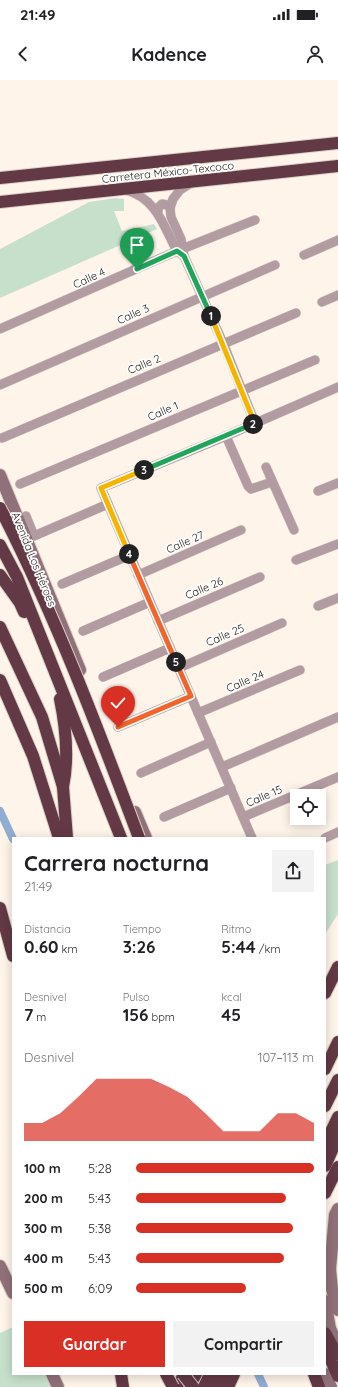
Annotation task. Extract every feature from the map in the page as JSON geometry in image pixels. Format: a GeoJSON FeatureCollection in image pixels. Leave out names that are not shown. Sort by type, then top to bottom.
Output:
{"type":"FeatureCollection","features":[{"type":"Feature","properties":{"kind":"highway","name":"Carretera México-Texcoco"},"geometry":{"type":"LineString","coordinates":[[0,178],[338,143]]}},
{"type":"Feature","properties":{"kind":"highway","name":"Carretera México-Texcoco"},"geometry":{"type":"LineString","coordinates":[[0,202],[126,190],[338,166]]}},
{"type":"Feature","properties":{"kind":"highway"},"geometry":{"type":"LineString","coordinates":[[0,508],[29,565],[61,636],[139,837]]}},
{"type":"Feature","properties":{"kind":"highway"},"geometry":{"type":"LineString","coordinates":[[0,545],[23,591],[121,837]]}},
{"type":"Feature","properties":{"kind":"highway"},"geometry":{"type":"LineString","coordinates":[[0,575],[20,603],[58,694],[64,718],[67,768],[64,787],[67,837]]}},
{"type":"Feature","properties":{"kind":"highway"},"geometry":{"type":"LineString","coordinates":[[0,627],[42,717],[64,787]]}},
{"type":"Feature","properties":{"kind":"highway"},"geometry":{"type":"LineString","coordinates":[[0,680],[33,756],[60,837]]}},
{"type":"Feature","properties":{"kind":"highway"},"geometry":{"type":"LineString","coordinates":[[0,908],[12,952]]}},
{"type":"Feature","properties":{"kind":"highway"},"geometry":{"type":"LineString","coordinates":[[326,991],[338,967]]}},
{"type":"Feature","properties":{"kind":"highway"},"geometry":{"type":"LineString","coordinates":[[326,1067],[338,1042]]}},
{"type":"Feature","properties":{"kind":"highway"},"geometry":{"type":"LineString","coordinates":[[326,1104],[338,1080]]}},
{"type":"Feature","properties":{"kind":"highway"},"geometry":{"type":"LineString","coordinates":[[326,1142],[338,1118]]}},
{"type":"Feature","properties":{"kind":"highway"},"geometry":{"type":"LineString","coordinates":[[326,1164],[338,1137]]}},
{"type":"Feature","properties":{"kind":"highway"},"geometry":{"type":"LineString","coordinates":[[326,1191],[338,1168]]}},
{"type":"Feature","properties":{"kind":"highway"},"geometry":{"type":"LineString","coordinates":[[326,1335],[338,1357]]}},
{"type":"Feature","properties":{"kind":"highway"},"geometry":{"type":"LineString","coordinates":[[326,1350],[338,1376]]}},
{"type":"Feature","properties":{"kind":"highway"},"geometry":{"type":"LineString","coordinates":[[121,1375],[123,1387]]}},
{"type":"Feature","properties":{"kind":"highway"},"geometry":{"type":"LineString","coordinates":[[167,1375],[173,1387]]}},
{"type":"Feature","properties":{"kind":"highway"},"geometry":{"type":"LineString","coordinates":[[164,1387],[170,1375]]}},
{"type":"Feature","properties":{"kind":"highway"},"geometry":{"type":"LineString","coordinates":[[178,1387],[183,1375]]}},
{"type":"Feature","properties":{"kind":"highway"},"geometry":{"type":"LineString","coordinates":[[183,1375],[188,1387]]}},
{"type":"Feature","properties":{"kind":"highway"},"geometry":{"type":"LineString","coordinates":[[184,1375],[193,1387]]}},
{"type":"Feature","properties":{"kind":"highway"},"geometry":{"type":"LineString","coordinates":[[188,1387],[195,1375]]}},
{"type":"Feature","properties":{"kind":"highway"},"geometry":{"type":"LineString","coordinates":[[204,1387],[210,1375]]}},
{"type":"Feature","properties":{"kind":"highway"},"geometry":{"type":"LineString","coordinates":[[216,1387],[222,1375]]}},
{"type":"Feature","properties":{"kind":"highway"},"geometry":{"type":"LineString","coordinates":[[228,1387],[234,1375]]}},
{"type":"Feature","properties":{"kind":"highway"},"geometry":{"type":"LineString","coordinates":[[314,1375],[319,1387]]}},
{"type":"Feature","properties":{"kind":"main road","name":"Avenida Los Héroes"},"geometry":{"type":"LineString","coordinates":[[0,475],[69,643],[146,837]]}},
{"type":"Feature","properties":{"kind":"main road","name":"Avenida Los Héroes"},"geometry":{"type":"LineString","coordinates":[[0,514],[2,523],[34,590],[69,643]]}},
{"type":"Feature","properties":{"kind":"main road"},"geometry":{"type":"LineString","coordinates":[[326,1222],[337,1212]]}},
{"type":"Feature","properties":{"kind":"main road"},"geometry":{"type":"LineString","coordinates":[[337,1212],[330,1269],[332,1289],[338,1310]]}},
{"type":"Feature","properties":{"kind":"main road"},"geometry":{"type":"LineString","coordinates":[[0,1266],[12,1291]]}},
{"type":"Feature","properties":{"kind":"main road"},"geometry":{"type":"LineString","coordinates":[[326,1306],[330,1328],[338,1347]]}},
{"type":"Feature","properties":{"kind":"main road"},"geometry":{"type":"LineString","coordinates":[[52,1375],[58,1387]]}},
{"type":"Feature","properties":{"kind":"main road"},"geometry":{"type":"LineString","coordinates":[[325,1375],[331,1387]]}},
{"type":"Feature","properties":{"kind":"street"},"geometry":{"type":"LineString","coordinates":[[182,252],[171,217],[170,208],[176,194],[192,182]]}},
{"type":"Feature","properties":{"kind":"street"},"geometry":{"type":"LineString","coordinates":[[126,190],[146,199],[158,212],[182,252],[223,343],[255,424]]}},
{"type":"Feature","properties":{"kind":"street"},"geometry":{"type":"LineString","coordinates":[[158,212],[158,208],[162,204],[168,205],[170,208]]}},
{"type":"Feature","properties":{"kind":"street","name":"Calle 4"},"geometry":{"type":"LineString","coordinates":[[0,329],[255,220]]}},
{"type":"Feature","properties":{"kind":"street"},"geometry":{"type":"LineString","coordinates":[[304,255],[338,240]]}},
{"type":"Feature","properties":{"kind":"street","name":"Calle 3"},"geometry":{"type":"LineString","coordinates":[[0,385],[275,265]]}},
{"type":"Feature","properties":{"kind":"street"},"geometry":{"type":"LineString","coordinates":[[322,302],[338,296]]}},
{"type":"Feature","properties":{"kind":"street","name":"Calle 2"},"geometry":{"type":"LineString","coordinates":[[2,438],[296,312]]}},
{"type":"Feature","properties":{"kind":"street","name":"Calle 1"},"geometry":{"type":"LineString","coordinates":[[20,484],[315,360]]}},
{"type":"Feature","properties":{"kind":"street"},"geometry":{"type":"LineString","coordinates":[[249,837],[243,817],[231,788],[101,488],[255,424],[338,387]]}},
{"type":"Feature","properties":{"kind":"street"},"geometry":{"type":"LineString","coordinates":[[226,436],[248,486],[251,489],[255,489],[272,482]]}},
{"type":"Feature","properties":{"kind":"street"},"geometry":{"type":"LineString","coordinates":[[266,467],[294,530]]}},
{"type":"Feature","properties":{"kind":"street"},"geometry":{"type":"LineString","coordinates":[[318,492],[338,483]]}},
{"type":"Feature","properties":{"kind":"street"},"geometry":{"type":"LineString","coordinates":[[26,516],[34,536],[108,504]]}},
{"type":"Feature","properties":{"kind":"street","name":"Calle 27"},"geometry":{"type":"LineString","coordinates":[[138,575],[241,530]]}},
{"type":"Feature","properties":{"kind":"street"},"geometry":{"type":"LineString","coordinates":[[296,560],[338,544]]}},
{"type":"Feature","properties":{"kind":"street"},"geometry":{"type":"LineString","coordinates":[[62,584],[130,555]]}},
{"type":"Feature","properties":{"kind":"street","name":"Calle 26"},"geometry":{"type":"LineString","coordinates":[[158,621],[260,577]]}},
{"type":"Feature","properties":{"kind":"street"},"geometry":{"type":"LineString","coordinates":[[318,606],[338,598]]}},
{"type":"Feature","properties":{"kind":"street"},"geometry":{"type":"LineString","coordinates":[[83,631],[150,602]]}},
{"type":"Feature","properties":{"kind":"street","name":"Calle 25"},"geometry":{"type":"LineString","coordinates":[[179,668],[282,623]]}},
{"type":"Feature","properties":{"kind":"street"},"geometry":{"type":"LineString","coordinates":[[103,677],[170,648]]}},
{"type":"Feature","properties":{"kind":"street","name":"Calle 24"},"geometry":{"type":"LineString","coordinates":[[198,713],[300,670]]}},
{"type":"Feature","properties":{"kind":"street"},"geometry":{"type":"LineString","coordinates":[[118,727],[191,696]]}},
{"type":"Feature","properties":{"kind":"street"},"geometry":{"type":"LineString","coordinates":[[222,767],[338,717]]}},
{"type":"Feature","properties":{"kind":"street"},"geometry":{"type":"LineString","coordinates":[[141,773],[211,742]]}},
{"type":"Feature","properties":{"kind":"street","name":"Calle 15"},"geometry":{"type":"LineString","coordinates":[[243,817],[338,777]]}},
{"type":"Feature","properties":{"kind":"street"},"geometry":{"type":"LineString","coordinates":[[164,818],[231,788]]}},
{"type":"Feature","properties":{"kind":"street"},"geometry":{"type":"LineString","coordinates":[[326,838],[338,832]]}},
{"type":"Feature","properties":{"kind":"green space"},"geometry":{"type":"Polygon","coordinates":[[[115,198],[124,199],[124,211],[114,211],[122,231],[154,224],[157,229],[0,298],[0,249],[89,202],[115,198]]]}},
{"type":"Feature","properties":{"kind":"green space"},"geometry":{"type":"Polygon","coordinates":[[[338,860],[338,914],[326,932],[326,865],[338,860]]]}},
{"type":"Feature","properties":{"kind":"green space"},"geometry":{"type":"Polygon","coordinates":[[[12,1327],[12,1375],[50,1375],[56,1387],[0,1387],[0,1333],[12,1327]]]}},
{"type":"Feature","properties":{"kind":"waterway"},"geometry":{"type":"LineString","coordinates":[[0,811],[12,837]]}},
{"type":"Feature","properties":{"kind":"waterway"},"geometry":{"type":"LineString","coordinates":[[258,1375],[264,1387]]}},
{"type":"Feature","properties":{"kind":"route"},"geometry":{"type":"LineString","coordinates":[[118,727],[191,696],[101,488],[255,424],[223,343],[184,256],[177,251],[137,269]]}}]}
